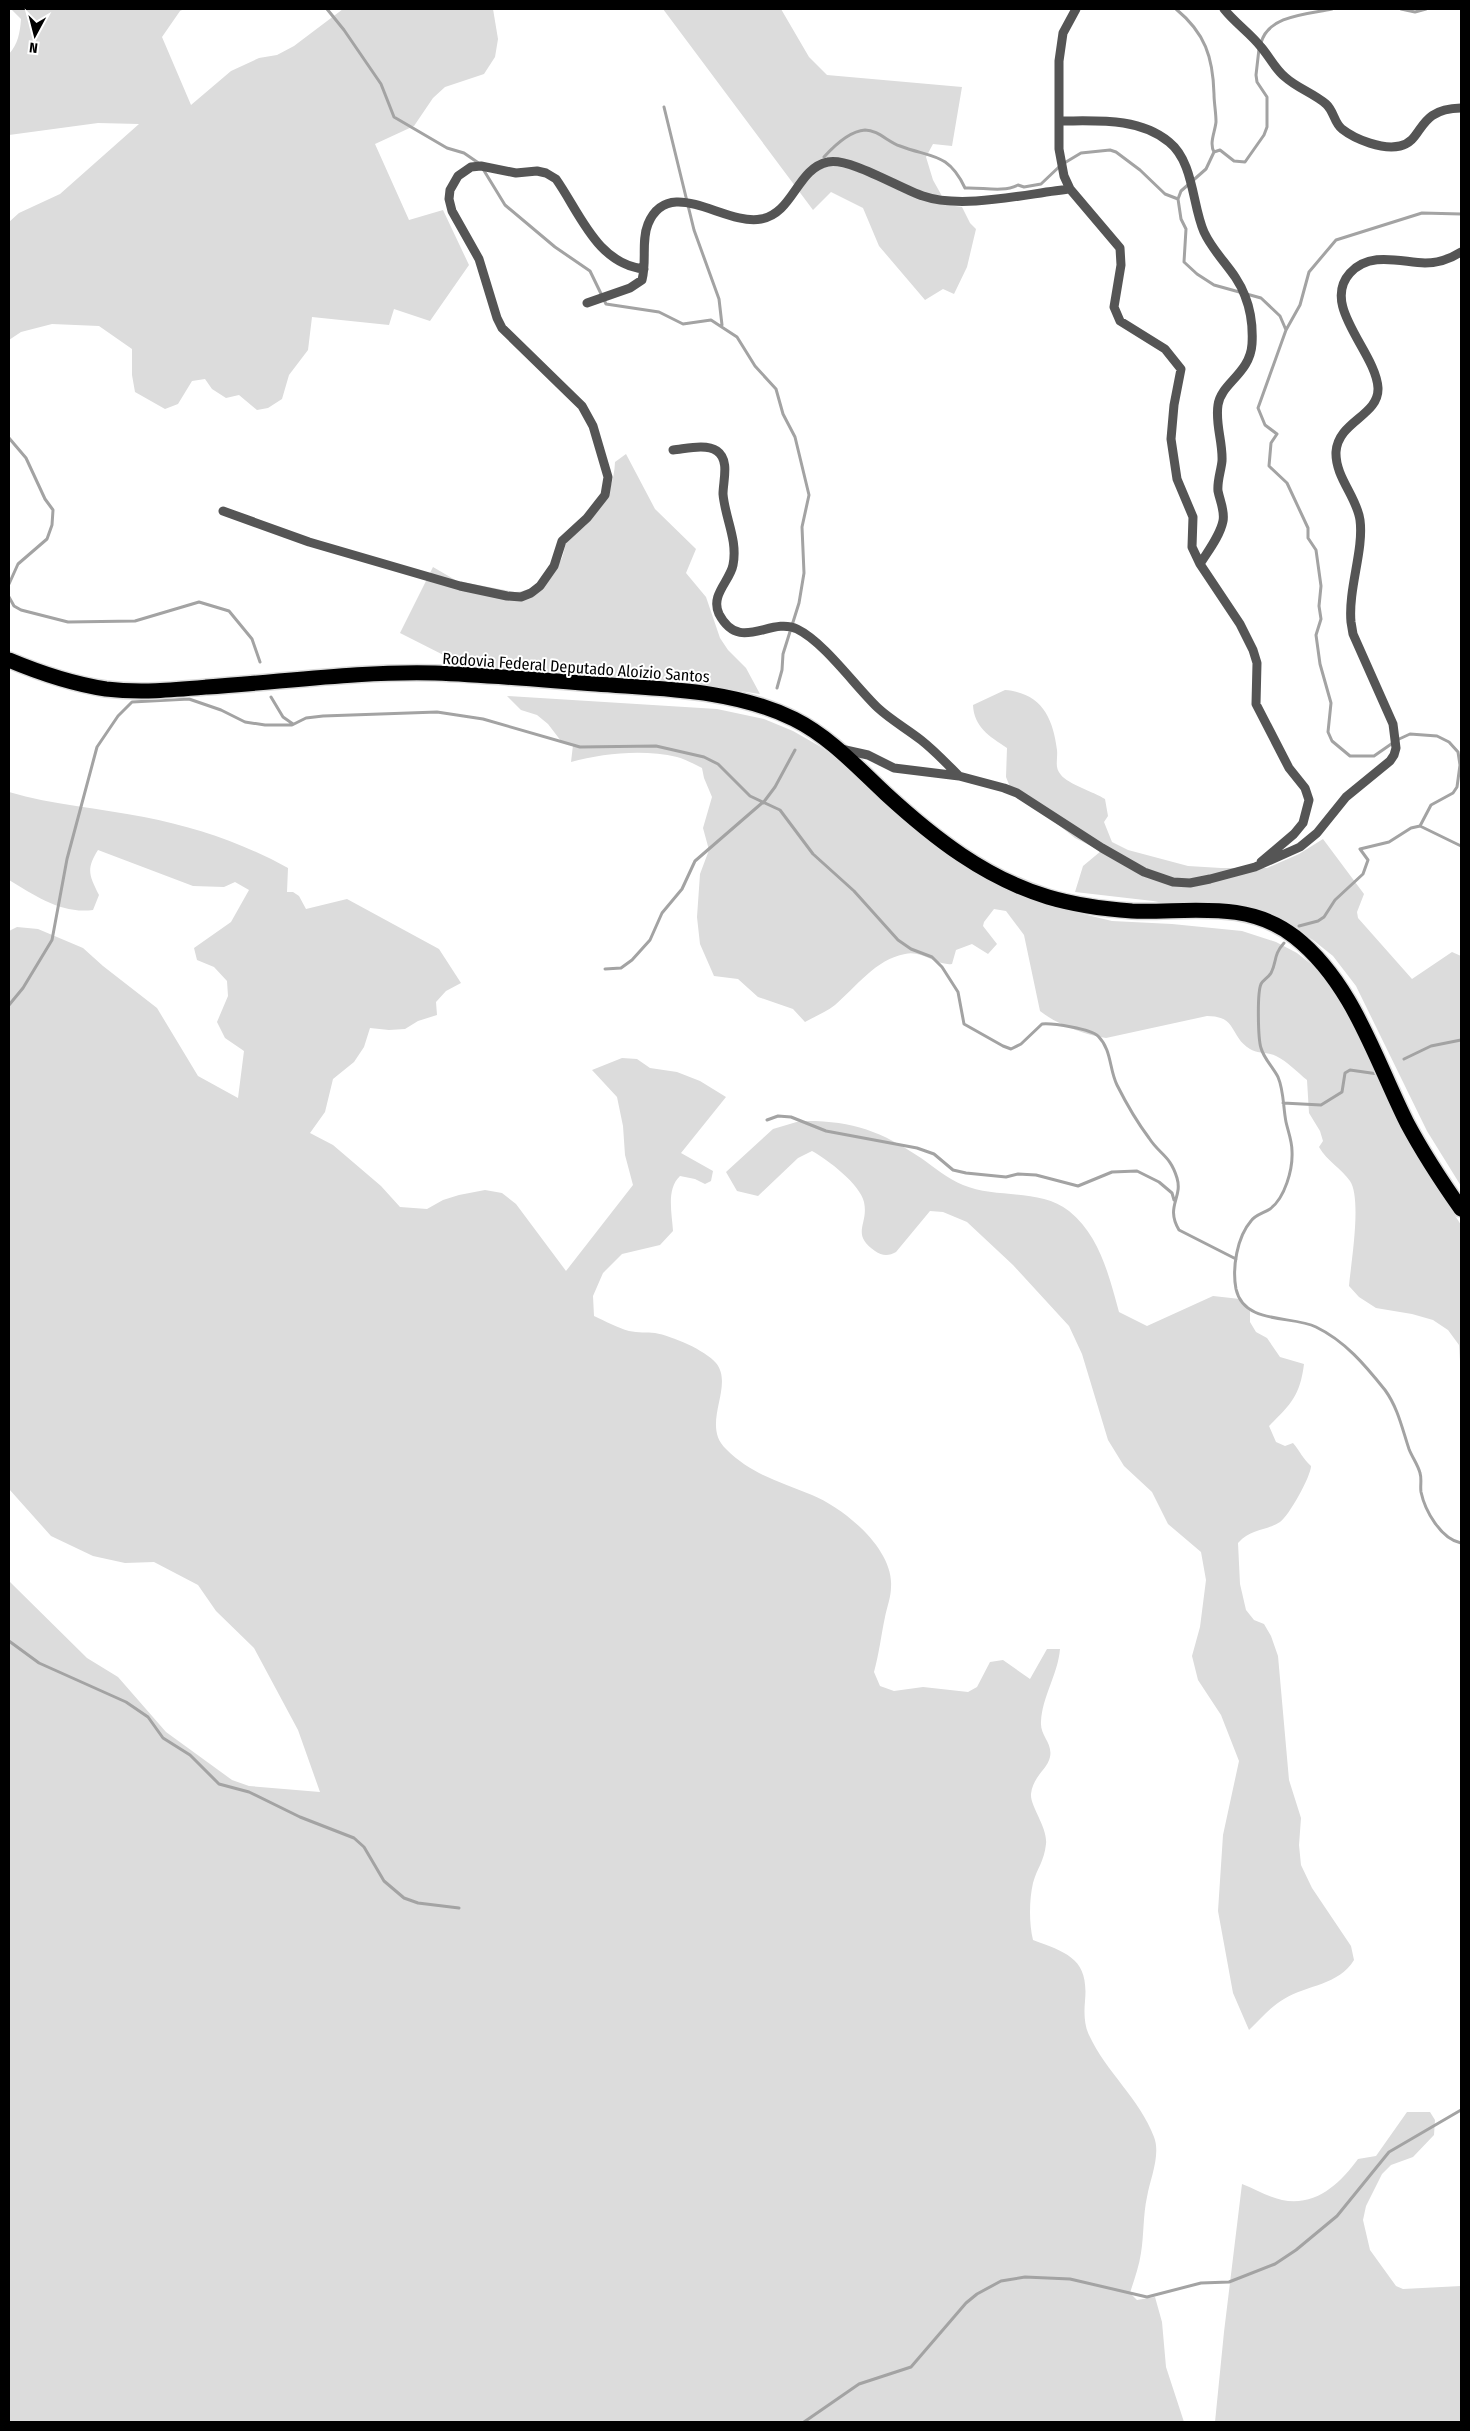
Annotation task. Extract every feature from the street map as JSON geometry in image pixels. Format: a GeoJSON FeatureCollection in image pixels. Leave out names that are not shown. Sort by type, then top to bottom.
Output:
{"type":"FeatureCollection","features":[{"type":"Feature","properties":{"kind":"highway","name":"Rodovia Federal Deputado Aloízio Santos"},"geometry":{"type":"LineString","coordinates":[[9,660],[34,671],[73,682],[105,689],[144,692],[351,676],[429,673],[663,689],[712,694],[755,705],[794,720],[838,749],[951,850],[1000,879],[1050,898],[1093,907],[1133,911],[1224,910],[1249,913],[1269,921],[1291,934],[1317,956],[1347,998],[1407,1122],[1426,1156],[1461,1209]]}},
{"type":"Feature","properties":{"kind":"street"},"geometry":{"type":"LineString","coordinates":[[1076,9],[1063,33],[1060,47],[1060,162],[1070,189],[1120,248],[1121,265],[1114,307],[1120,321],[1165,349],[1181,369],[1171,428],[1173,465],[1193,517],[1192,546],[1200,564],[1240,624],[1253,650],[1257,663],[1256,704],[1289,768],[1305,788],[1309,800],[1307,812],[1299,828],[1255,867]]}},
{"type":"Feature","properties":{"kind":"street"},"geometry":{"type":"LineString","coordinates":[[1224,9],[1260,46],[1281,74],[1322,101],[1330,109],[1339,126],[1355,136],[1370,142],[1400,146],[1408,142],[1429,116],[1440,111],[1461,108]]}},
{"type":"Feature","properties":{"kind":"street"},"geometry":{"type":"LineString","coordinates":[[1060,121],[1113,121],[1153,132],[1169,142],[1177,152],[1188,175],[1198,217],[1205,234],[1238,279],[1250,312],[1253,336],[1251,356],[1242,372],[1223,394],[1218,404],[1222,461],[1218,491],[1223,519],[1218,533],[1200,564]]}},
{"type":"Feature","properties":{"kind":"street"},"geometry":{"type":"LineString","coordinates":[[587,303],[638,284],[642,280],[648,225],[655,212],[665,205],[676,201],[687,202],[737,219],[762,219],[782,207],[813,170],[827,162],[842,163],[926,197],[948,201],[1070,189]]}},
{"type":"Feature","properties":{"kind":"street"},"geometry":{"type":"LineString","coordinates":[[223,511],[300,539],[460,586],[507,596],[521,596],[531,593],[546,579],[562,541],[587,518],[605,495],[608,477],[593,426],[582,406],[508,334],[497,318],[479,259],[450,206],[450,190],[458,176],[471,167],[480,166],[516,173],[546,173],[556,179],[568,195],[600,246],[620,262],[644,269]]}},
{"type":"Feature","properties":{"kind":"street"},"geometry":{"type":"LineString","coordinates":[[838,749],[868,755],[894,768],[959,776],[1017,793],[1121,860],[1158,878],[1173,882],[1190,883],[1255,867],[1300,847],[1317,833],[1346,797],[1390,761],[1396,748],[1393,724],[1357,642],[1351,622],[1360,519],[1339,469],[1336,452],[1344,429],[1369,409],[1376,399],[1378,388],[1370,358],[1341,305],[1343,284],[1348,274],[1357,266],[1367,261],[1392,259],[1433,262],[1452,257],[1461,252]]}},
{"type":"Feature","properties":{"kind":"street"},"geometry":{"type":"LineString","coordinates":[[673,450],[712,448],[719,452],[723,458],[723,494],[735,550],[733,567],[717,601],[717,607],[724,621],[740,632],[751,634],[784,625],[804,633],[878,708],[935,751],[959,776]]}},
{"type":"Feature","properties":{"kind":"shaded area"},"geometry":{"type":"Polygon","coordinates":[[[11,9],[184,9],[180,11],[162,37],[191,105],[231,71],[259,58],[277,55],[294,46],[343,9],[493,9],[498,39],[495,57],[484,74],[445,87],[433,98],[414,126],[375,144],[409,220],[443,210],[469,265],[430,321],[394,309],[389,325],[312,317],[308,350],[289,375],[282,399],[268,408],[257,410],[239,395],[226,398],[212,389],[205,379],[192,381],[178,404],[165,409],[135,392],[132,375],[132,349],[99,326],[52,324],[21,332],[9,340],[9,222],[19,213],[60,194],[139,124],[98,123],[9,135],[9,54],[18,38],[21,19],[11,9]]]}},
{"type":"Feature","properties":{"kind":"shaded area"},"geometry":{"type":"Polygon","coordinates":[[[663,9],[781,9],[809,57],[827,75],[962,87],[952,146],[933,144],[926,157],[933,180],[947,205],[962,207],[970,223],[976,229],[967,267],[954,294],[943,289],[925,300],[879,246],[863,208],[831,192],[813,210],[663,9]]]}},
{"type":"Feature","properties":{"kind":"shaded area"},"geometry":{"type":"Polygon","coordinates":[[[626,454],[655,509],[696,549],[686,573],[706,597],[720,638],[728,650],[746,668],[760,694],[680,682],[632,683],[479,673],[400,633],[433,567],[457,581],[515,592],[529,589],[541,582],[561,560],[567,542],[597,512],[610,489],[615,462],[626,454]]]}},
{"type":"Feature","properties":{"kind":"shaded area"},"geometry":{"type":"Polygon","coordinates":[[[1005,690],[1028,696],[1043,709],[1048,717],[1055,738],[1059,772],[1069,782],[1105,799],[1108,816],[1104,822],[1112,842],[1128,850],[1188,866],[1267,868],[1299,854],[1323,839],[1364,894],[1357,912],[1358,918],[1412,979],[1452,952],[1461,956],[1461,1186],[1427,1131],[1356,986],[1333,956],[1313,940],[1292,927],[1153,901],[1075,892],[1083,866],[1101,851],[1075,838],[1010,787],[1006,777],[1007,748],[979,725],[973,705],[1005,690]]]}},
{"type":"Feature","properties":{"kind":"shaded area"},"geometry":{"type":"Polygon","coordinates":[[[507,696],[717,709],[764,719],[793,731],[821,747],[847,766],[907,823],[956,861],[991,882],[1030,898],[1112,921],[1172,924],[1242,931],[1276,942],[1297,953],[1316,968],[1339,996],[1408,1140],[1461,1225],[1461,1377],[1459,1345],[1448,1330],[1433,1320],[1412,1314],[1376,1308],[1359,1297],[1349,1286],[1355,1216],[1353,1190],[1350,1181],[1319,1147],[1323,1141],[1320,1131],[1309,1113],[1307,1080],[1284,1061],[1273,1055],[1250,1049],[1243,1044],[1229,1023],[1217,1017],[1207,1016],[1106,1038],[1080,1032],[1054,1020],[1040,1011],[1024,935],[1006,911],[994,909],[983,926],[997,944],[988,954],[972,944],[956,950],[952,964],[940,963],[912,953],[895,957],[867,975],[835,1005],[805,1022],[793,1009],[758,997],[738,979],[714,976],[700,944],[697,917],[700,874],[709,850],[703,828],[712,797],[702,768],[680,758],[651,753],[610,754],[571,762],[573,745],[561,741],[548,724],[537,715],[521,710],[507,696]]]}},
{"type":"Feature","properties":{"kind":"shaded area"},"geometry":{"type":"Polygon","coordinates":[[[9,792],[42,800],[163,821],[218,837],[254,851],[288,868],[287,892],[293,892],[299,896],[306,909],[347,899],[439,949],[461,983],[446,991],[436,1002],[437,1015],[418,1021],[405,1029],[370,1028],[364,1047],[354,1062],[333,1079],[325,1112],[310,1133],[333,1145],[381,1186],[400,1207],[427,1209],[443,1200],[459,1195],[485,1190],[502,1193],[516,1204],[566,1271],[633,1185],[625,1155],[623,1126],[617,1097],[592,1070],[622,1058],[637,1059],[650,1068],[677,1072],[700,1081],[726,1097],[681,1153],[713,1171],[711,1181],[705,1184],[695,1179],[680,1176],[671,1194],[673,1231],[660,1245],[622,1254],[603,1273],[593,1296],[594,1316],[629,1331],[655,1333],[670,1337],[688,1344],[711,1358],[721,1372],[722,1383],[716,1417],[716,1429],[719,1439],[726,1449],[756,1471],[825,1501],[852,1520],[876,1545],[890,1573],[891,1587],[874,1672],[880,1686],[894,1691],[923,1687],[968,1692],[977,1687],[990,1662],[1003,1660],[1030,1679],[1047,1649],[1060,1649],[1059,1658],[1044,1704],[1041,1722],[1042,1731],[1050,1748],[1050,1757],[1034,1782],[1031,1794],[1033,1805],[1046,1838],[1044,1856],[1032,1890],[1030,1912],[1032,1934],[1033,1940],[1066,1954],[1080,1967],[1085,1987],[1084,2010],[1089,2035],[1104,2061],[1140,2110],[1154,2137],[1156,2159],[1146,2204],[1140,2258],[1130,2293],[1137,2300],[1155,2297],[1162,2322],[1166,2367],[1184,2422],[9,2422],[9,1581],[87,1658],[118,1677],[166,1732],[232,1780],[249,1786],[320,1792],[298,1730],[254,1648],[216,1611],[198,1585],[154,1562],[125,1563],[93,1556],[51,1536],[9,1489],[9,931],[17,927],[38,929],[83,948],[157,1008],[198,1076],[238,1098],[244,1051],[225,1038],[217,1022],[228,996],[227,981],[214,967],[197,960],[194,948],[231,922],[249,890],[235,882],[224,887],[193,886],[98,850],[90,867],[91,877],[99,895],[93,910],[81,911],[70,909],[49,902],[9,880],[9,792]]]}},
{"type":"Feature","properties":{"kind":"shaded area"},"geometry":{"type":"Polygon","coordinates":[[[800,1121],[835,1122],[864,1129],[892,1140],[963,1185],[989,1192],[1031,1196],[1057,1204],[1069,1211],[1080,1221],[1096,1244],[1107,1271],[1119,1312],[1147,1326],[1213,1296],[1240,1299],[1250,1310],[1250,1322],[1256,1332],[1267,1338],[1280,1357],[1304,1364],[1297,1392],[1289,1405],[1269,1426],[1276,1442],[1285,1446],[1293,1443],[1311,1466],[1310,1471],[1289,1512],[1280,1522],[1253,1532],[1238,1543],[1240,1584],[1246,1610],[1254,1620],[1264,1624],[1271,1636],[1278,1656],[1289,1780],[1301,1818],[1299,1845],[1301,1865],[1312,1888],[1351,1946],[1354,1960],[1340,1975],[1322,1984],[1293,1994],[1279,2002],[1249,2030],[1233,1993],[1218,1911],[1223,1835],[1239,1761],[1221,1715],[1198,1680],[1192,1656],[1200,1627],[1206,1580],[1201,1552],[1168,1524],[1152,1492],[1124,1466],[1108,1440],[1082,1354],[1069,1326],[1013,1265],[967,1222],[943,1212],[930,1211],[896,1252],[886,1255],[880,1254],[863,1239],[862,1228],[865,1210],[861,1195],[850,1180],[812,1151],[798,1158],[758,1196],[737,1191],[726,1172],[773,1129],[800,1121]]]}},
{"type":"Feature","properties":{"kind":"shaded area"},"geometry":{"type":"Polygon","coordinates":[[[1407,2112],[1430,2112],[1435,2120],[1434,2135],[1413,2157],[1391,2165],[1382,2174],[1366,2206],[1363,2220],[1370,2250],[1396,2286],[1403,2289],[1461,2286],[1460,2422],[1215,2422],[1242,2184],[1282,2200],[1294,2201],[1316,2197],[1335,2185],[1358,2159],[1376,2156],[1407,2112]]]}},
{"type":"Feature","properties":{"kind":"waterway"},"geometry":{"type":"LineString","coordinates":[[327,9],[344,30],[381,84],[394,117],[447,148],[464,153],[480,164]]}},
{"type":"Feature","properties":{"kind":"waterway"},"geometry":{"type":"LineString","coordinates":[[1176,9],[1194,27],[1206,47],[1212,68],[1216,118],[1212,141],[1214,152],[1206,169],[1181,191],[1178,199],[1181,219],[1186,229],[1184,262],[1197,274],[1214,285],[1261,298],[1280,316],[1286,330]]}},
{"type":"Feature","properties":{"kind":"waterway"},"geometry":{"type":"LineString","coordinates":[[1261,43],[1265,34],[1280,21],[1290,17],[1332,9]]}},
{"type":"Feature","properties":{"kind":"waterway"},"geometry":{"type":"LineString","coordinates":[[1401,9],[1415,12],[1426,9]]}},
{"type":"Feature","properties":{"kind":"waterway"},"geometry":{"type":"LineString","coordinates":[[1214,152],[1220,150],[1234,161],[1245,162],[1264,135],[1267,127],[1267,97],[1257,82],[1259,49]]}},
{"type":"Feature","properties":{"kind":"waterway"},"geometry":{"type":"LineString","coordinates":[[664,107],[694,230],[719,299],[722,325]]}},
{"type":"Feature","properties":{"kind":"waterway"},"geometry":{"type":"LineString","coordinates":[[824,157],[848,136],[865,130],[945,162],[959,176],[965,188],[1006,189],[1018,185],[1024,187],[1041,184],[1061,165],[1081,153],[1110,150],[1116,152],[1140,170],[1165,194],[1178,199]]}},
{"type":"Feature","properties":{"kind":"waterway"},"geometry":{"type":"LineString","coordinates":[[483,169],[505,205],[555,247],[590,271],[606,304],[659,312],[683,324],[711,320],[737,337],[755,366],[776,389],[783,414],[795,437],[809,495],[802,527],[804,573],[799,603],[783,654],[782,670],[777,688]]}},
{"type":"Feature","properties":{"kind":"waterway"},"geometry":{"type":"LineString","coordinates":[[1420,826],[1431,805],[1453,793],[1457,787],[1460,765],[1458,752],[1449,742],[1437,736],[1410,734],[1397,740],[1374,756],[1350,756],[1332,741],[1328,732],[1331,703],[1320,664],[1316,635],[1321,619],[1319,606],[1321,586],[1316,550],[1308,538],[1308,528],[1287,483],[1269,466],[1271,443],[1277,434],[1265,425],[1258,408],[1286,330],[1300,305],[1309,272],[1336,240],[1422,213],[1461,214]]}},
{"type":"Feature","properties":{"kind":"waterway"},"geometry":{"type":"LineString","coordinates":[[9,438],[26,458],[45,499],[53,510],[52,525],[47,539],[18,564],[9,584]]}},
{"type":"Feature","properties":{"kind":"waterway"},"geometry":{"type":"LineString","coordinates":[[9,597],[14,606],[21,610],[68,622],[135,621],[199,602],[229,611],[252,639],[260,662]]}},
{"type":"Feature","properties":{"kind":"waterway"},"geometry":{"type":"LineString","coordinates":[[271,697],[283,717],[293,724]]}},
{"type":"Feature","properties":{"kind":"waterway"},"geometry":{"type":"LineString","coordinates":[[9,1005],[23,988],[52,940],[67,859],[97,747],[118,716],[132,702],[189,699],[221,710],[245,722],[265,725],[292,725],[306,718],[323,716],[437,712],[483,719],[580,747],[656,746],[704,757],[718,764],[750,796],[780,810],[813,854],[854,891],[898,940],[911,949],[932,957],[942,967],[958,992],[964,1024],[1011,1049],[1021,1044],[1042,1024],[1071,1027],[1088,1031],[1098,1036],[1106,1047],[1114,1079],[1128,1105],[1153,1144],[1168,1160],[1174,1170],[1178,1185],[1174,1215],[1179,1230],[1236,1259]]}},
{"type":"Feature","properties":{"kind":"waterway"},"geometry":{"type":"LineString","coordinates":[[763,803],[775,787],[795,750]]}},
{"type":"Feature","properties":{"kind":"waterway"},"geometry":{"type":"LineString","coordinates":[[605,969],[621,968],[632,960],[650,940],[662,913],[682,889],[695,861],[762,803]]}},
{"type":"Feature","properties":{"kind":"waterway"},"geometry":{"type":"LineString","coordinates":[[1299,926],[1318,921],[1324,917],[1335,900],[1363,874],[1368,860],[1360,849],[1389,842],[1411,828],[1420,826],[1461,846]]}},
{"type":"Feature","properties":{"kind":"waterway"},"geometry":{"type":"LineString","coordinates":[[1284,943],[1278,951],[1271,973],[1261,984],[1259,1026],[1262,1052],[1278,1077],[1281,1088],[1292,1147],[1291,1166],[1287,1183],[1280,1198],[1270,1209],[1253,1219],[1242,1235],[1235,1262],[1236,1289],[1241,1300],[1248,1308],[1258,1314],[1306,1323],[1336,1339],[1354,1354],[1370,1372],[1385,1390],[1396,1411],[1409,1449],[1419,1470],[1421,1492],[1430,1515],[1447,1536],[1461,1543]]}},
{"type":"Feature","properties":{"kind":"waterway"},"geometry":{"type":"LineString","coordinates":[[1404,1059],[1431,1046],[1461,1040]]}},
{"type":"Feature","properties":{"kind":"waterway"},"geometry":{"type":"LineString","coordinates":[[1283,1103],[1321,1105],[1342,1092],[1345,1073],[1350,1070],[1378,1074]]}},
{"type":"Feature","properties":{"kind":"waterway"},"geometry":{"type":"LineString","coordinates":[[767,1120],[778,1116],[791,1117],[826,1131],[917,1148],[934,1154],[953,1170],[966,1173],[1006,1177],[1018,1174],[1036,1175],[1078,1186],[1112,1172],[1137,1171],[1159,1182],[1172,1193],[1174,1200]]}},
{"type":"Feature","properties":{"kind":"waterway"},"geometry":{"type":"LineString","coordinates":[[9,1641],[39,1663],[126,1702],[148,1717],[163,1738],[190,1755],[219,1784],[249,1792],[300,1817],[354,1838],[364,1847],[384,1881],[404,1898],[418,1903],[459,1908]]}},
{"type":"Feature","properties":{"kind":"waterway"},"geometry":{"type":"LineString","coordinates":[[804,2422],[859,2384],[911,2367],[966,2303],[977,2294],[1001,2281],[1025,2277],[1070,2279],[1147,2297],[1201,2283],[1229,2282],[1275,2264],[1296,2250],[1337,2216],[1389,2152],[1461,2110]]}}]}
